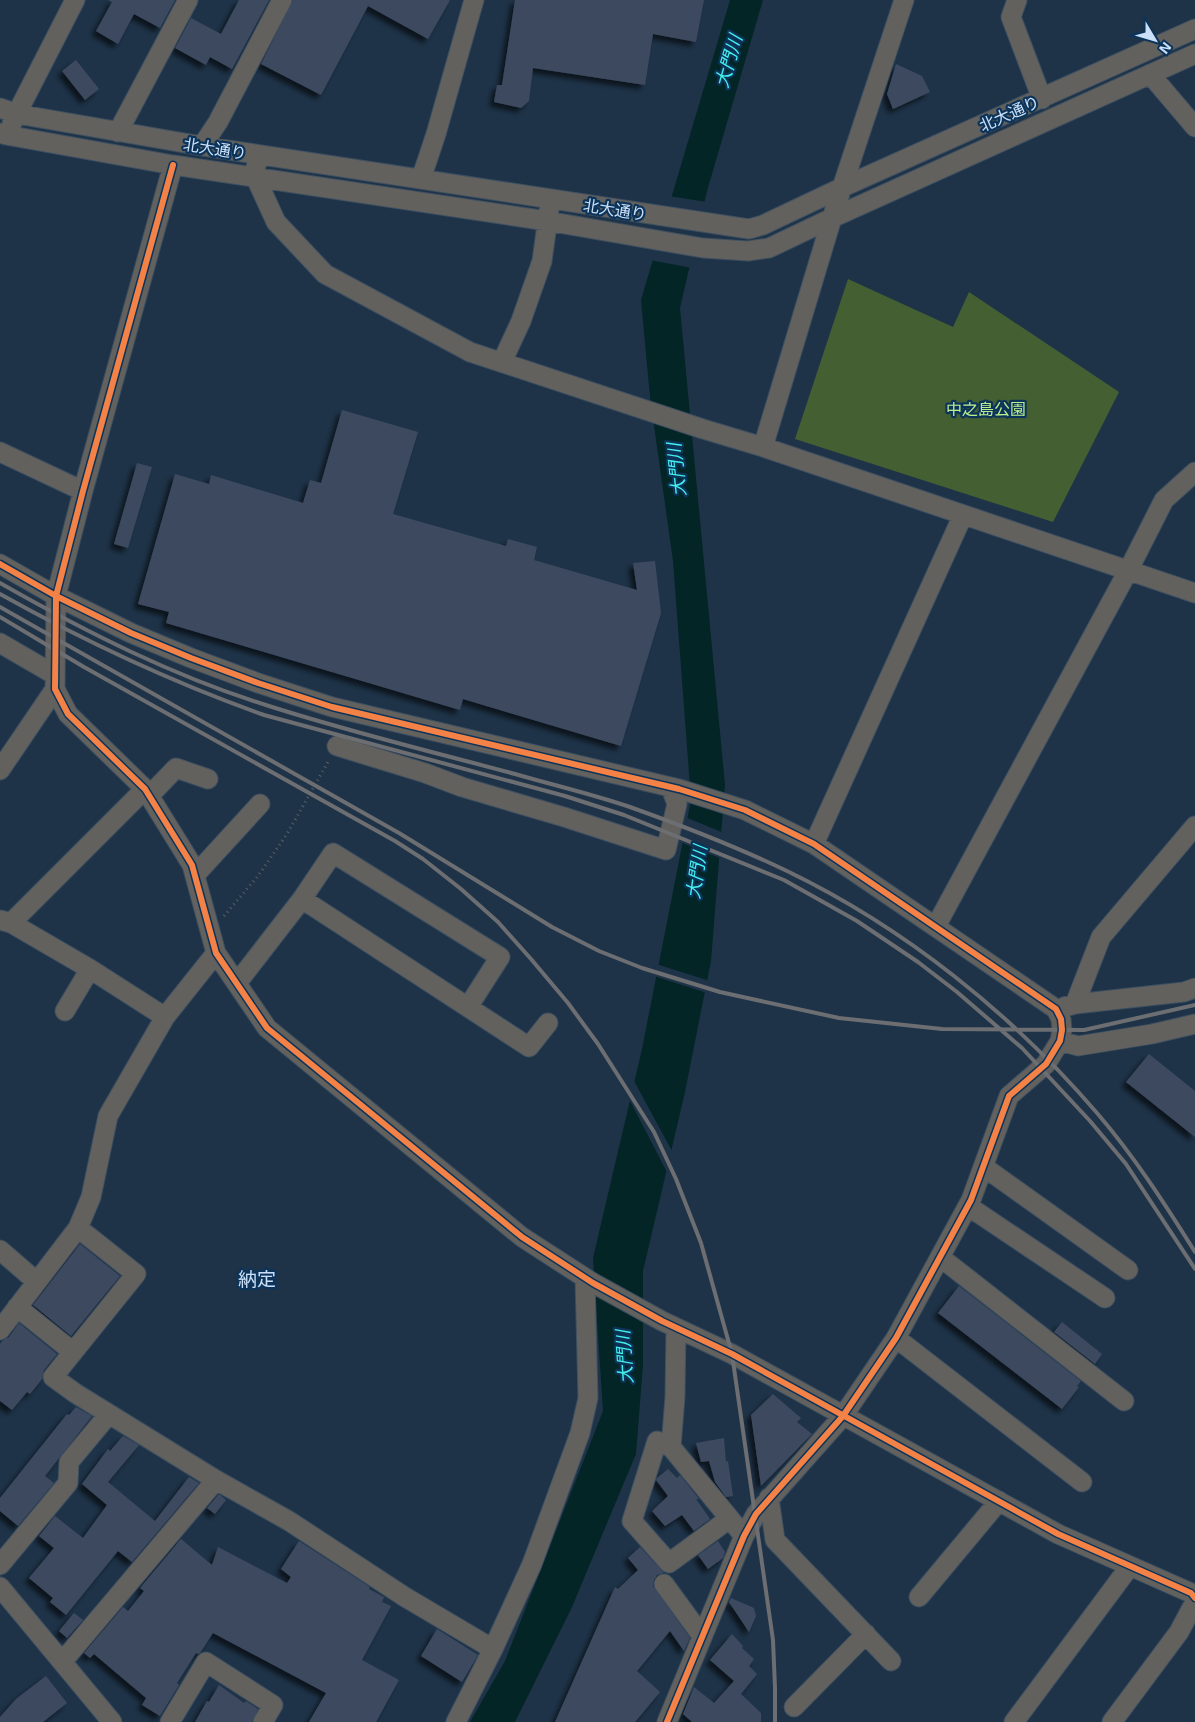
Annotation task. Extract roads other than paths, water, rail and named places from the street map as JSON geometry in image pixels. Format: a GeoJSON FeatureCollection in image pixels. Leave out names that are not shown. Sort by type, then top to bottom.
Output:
{"type":"FeatureCollection","features":[{"type":"Feature","properties":{"kind":"street"},"geometry":{"type":"LineString","coordinates":[[2,138],[5,111],[67,0]]}},
{"type":"Feature","properties":{"kind":"street"},"geometry":{"type":"LineString","coordinates":[[5,111],[75,0]]}},
{"type":"Feature","properties":{"kind":"street"},"geometry":{"type":"LineString","coordinates":[[118,132],[188,0]]}},
{"type":"Feature","properties":{"kind":"street"},"geometry":{"type":"LineString","coordinates":[[202,146],[218,122],[282,0]]}},
{"type":"Feature","properties":{"kind":"street"},"geometry":{"type":"LineString","coordinates":[[421,179],[436,134],[474,0]]}},
{"type":"Feature","properties":{"kind":"street"},"geometry":{"type":"LineString","coordinates":[[763,447],[832,218],[904,0]]}},
{"type":"Feature","properties":{"kind":"street"},"geometry":{"type":"LineString","coordinates":[[1017,0],[1011,17],[1042,99]]}},
{"type":"Feature","properties":{"kind":"street","name":"北大通り"},"geometry":{"type":"LineString","coordinates":[[5,111],[258,155],[749,229],[1195,29]]}},
{"type":"Feature","properties":{"kind":"street","name":"北大通り"},"geometry":{"type":"LineString","coordinates":[[2,138],[547,221],[703,248],[748,251],[769,248],[1195,54]]}},
{"type":"Feature","properties":{"kind":"street"},"geometry":{"type":"LineString","coordinates":[[1150,74],[1195,127]]}},
{"type":"Feature","properties":{"kind":"street"},"geometry":{"type":"LineString","coordinates":[[258,155],[255,176],[276,222],[325,274],[470,352],[763,447],[1195,593]]}},
{"type":"Feature","properties":{"kind":"street"},"geometry":{"type":"LineString","coordinates":[[173,164],[56,596],[55,682],[68,714],[147,793],[192,865],[216,953],[267,1028],[522,1237],[589,1281],[669,1325],[732,1354],[1058,1534],[1191,1593],[1195,1598]]}},
{"type":"Feature","properties":{"kind":"street"},"geometry":{"type":"LineString","coordinates":[[502,362],[522,321],[542,262],[550,198]]}},
{"type":"Feature","properties":{"kind":"street"},"geometry":{"type":"LineString","coordinates":[[0,452],[83,491]]}},
{"type":"Feature","properties":{"kind":"street"},"geometry":{"type":"LineString","coordinates":[[936,926],[1128,571],[1164,500],[1195,472]]}},
{"type":"Feature","properties":{"kind":"street"},"geometry":{"type":"LineString","coordinates":[[814,844],[963,515]]}},
{"type":"Feature","properties":{"kind":"street"},"geometry":{"type":"LineString","coordinates":[[0,564],[56,596],[131,633],[258,684],[332,707],[675,788],[745,810],[814,844],[1056,1009],[1061,1020],[1060,1041],[1046,1064],[1009,1096],[968,1206],[896,1338],[842,1416],[756,1514],[744,1536],[667,1722]]}},
{"type":"Feature","properties":{"kind":"street"},"geometry":{"type":"LineString","coordinates":[[0,643],[55,682]]}},
{"type":"Feature","properties":{"kind":"street"},"geometry":{"type":"LineString","coordinates":[[0,770],[55,682]]}},
{"type":"Feature","properties":{"kind":"street"},"geometry":{"type":"LineString","coordinates":[[337,746],[425,772],[462,787],[666,850],[677,804],[675,788]]}},
{"type":"Feature","properties":{"kind":"street"},"geometry":{"type":"LineString","coordinates":[[165,1017],[90,968],[5,921],[176,768],[208,779]]}},
{"type":"Feature","properties":{"kind":"street"},"geometry":{"type":"LineString","coordinates":[[195,875],[259,809]]}},
{"type":"Feature","properties":{"kind":"street"},"geometry":{"type":"LineString","coordinates":[[1075,1004],[1100,937],[1195,826]]}},
{"type":"Feature","properties":{"kind":"street"},"geometry":{"type":"LineString","coordinates":[[237,983],[302,899],[333,853],[500,957],[468,1007]]}},
{"type":"Feature","properties":{"kind":"street"},"geometry":{"type":"LineString","coordinates":[[302,899],[529,1047],[548,1023]]}},
{"type":"Feature","properties":{"kind":"street"},"geometry":{"type":"LineString","coordinates":[[0,1330],[78,1228],[91,1197],[108,1116],[165,1017],[216,953]]}},
{"type":"Feature","properties":{"kind":"street"},"geometry":{"type":"LineString","coordinates":[[65,1011],[90,968]]}},
{"type":"Feature","properties":{"kind":"street"},"geometry":{"type":"LineString","coordinates":[[1056,1009],[1075,1004],[1184,992],[1195,988]]}},
{"type":"Feature","properties":{"kind":"street"},"geometry":{"type":"LineString","coordinates":[[1060,1041],[1078,1046],[1195,1024]]}},
{"type":"Feature","properties":{"kind":"street"},"geometry":{"type":"LineString","coordinates":[[984,1167],[1128,1270]]}},
{"type":"Feature","properties":{"kind":"street"},"geometry":{"type":"LineString","coordinates":[[968,1206],[1104,1298]]}},
{"type":"Feature","properties":{"kind":"street"},"geometry":{"type":"LineString","coordinates":[[78,1228],[136,1274],[54,1376],[75,1393],[216,1480],[289,1521],[405,1597],[493,1649]]}},
{"type":"Feature","properties":{"kind":"street"},"geometry":{"type":"LineString","coordinates":[[0,1250],[37,1282]]}},
{"type":"Feature","properties":{"kind":"street"},"geometry":{"type":"LineString","coordinates":[[940,1257],[1124,1401]]}},
{"type":"Feature","properties":{"kind":"street"},"geometry":{"type":"LineString","coordinates":[[456,1722],[493,1649],[532,1564],[580,1433],[588,1398],[589,1281]]}},
{"type":"Feature","properties":{"kind":"street"},"geometry":{"type":"LineString","coordinates":[[18,1307],[73,1352]]}},
{"type":"Feature","properties":{"kind":"street"},"geometry":{"type":"LineString","coordinates":[[669,1325],[676,1397],[670,1447]]}},
{"type":"Feature","properties":{"kind":"street"},"geometry":{"type":"LineString","coordinates":[[896,1338],[1082,1482]]}},
{"type":"Feature","properties":{"kind":"street"},"geometry":{"type":"LineString","coordinates":[[0,1565],[68,1483],[69,1462],[109,1414]]}},
{"type":"Feature","properties":{"kind":"street"},"geometry":{"type":"LineString","coordinates":[[729,1519],[669,1563],[632,1521],[657,1441],[670,1447],[744,1536]]}},
{"type":"Feature","properties":{"kind":"street"},"geometry":{"type":"LineString","coordinates":[[62,1662],[216,1480]]}},
{"type":"Feature","properties":{"kind":"street"},"geometry":{"type":"LineString","coordinates":[[769,1498],[775,1540],[891,1661]]}},
{"type":"Feature","properties":{"kind":"street"},"geometry":{"type":"LineString","coordinates":[[919,1597],[999,1501]]}},
{"type":"Feature","properties":{"kind":"street"},"geometry":{"type":"LineString","coordinates":[[1014,1722],[1130,1566]]}},
{"type":"Feature","properties":{"kind":"street"},"geometry":{"type":"LineString","coordinates":[[664,1584],[702,1636]]}},
{"type":"Feature","properties":{"kind":"street"},"geometry":{"type":"LineString","coordinates":[[0,1587],[112,1722]]}},
{"type":"Feature","properties":{"kind":"street"},"geometry":{"type":"LineString","coordinates":[[1112,1722],[1179,1632],[1195,1602]]}},
{"type":"Feature","properties":{"kind":"street"},"geometry":{"type":"LineString","coordinates":[[794,1707],[866,1634]]}},
{"type":"Feature","properties":{"kind":"street"},"geometry":{"type":"LineString","coordinates":[[170,1722],[206,1662],[274,1705],[263,1722]]}},
{"type":"Feature","properties":{"kind":"water","name":"大門川"},"geometry":{"type":"Polygon","coordinates":[[[730,0],[763,0],[707,191],[680,308],[725,785],[711,961],[685,1092],[643,1271],[643,1365],[636,1454],[572,1607],[515,1722],[470,1722],[505,1661],[603,1411],[593,1258],[642,1049],[691,800],[673,561],[650,397],[641,300],[730,0]]]}},
{"type":"Feature","properties":{"kind":"railway"},"geometry":{"type":"LineString","coordinates":[[0,583],[98,636],[199,681],[269,706],[330,724],[630,807],[690,829],[749,854],[831,894],[915,947],[993,1008],[1029,1041],[1111,1129],[1149,1181],[1195,1252]]}},
{"type":"Feature","properties":{"kind":"railway"},"geometry":{"type":"LineString","coordinates":[[0,594],[64,629],[129,660],[229,702],[264,715],[565,796],[624,815],[784,880],[857,921],[918,962],[957,992],[1022,1048],[1090,1121],[1126,1164],[1195,1269]]}},
{"type":"Feature","properties":{"kind":"railway"},"geometry":{"type":"LineString","coordinates":[[0,607],[399,833],[552,927],[599,951],[642,968],[720,992],[839,1018],[942,1029],[1084,1030],[1195,1005]]}},
{"type":"Feature","properties":{"kind":"railway"},"geometry":{"type":"LineString","coordinates":[[0,617],[84,667],[395,841],[423,859],[498,922],[568,1003],[598,1044],[654,1132],[676,1179],[701,1243],[732,1354],[773,1640],[775,1722]]}},
{"type":"Feature","properties":{"kind":"district","name":"納定"},"geometry":{"type":"Point","coordinates":[257,1278]}},
{"type":"Feature","properties":{"kind":"park label","name":"中之島公園"},"geometry":{"type":"Point","coordinates":[986,408]}}]}
